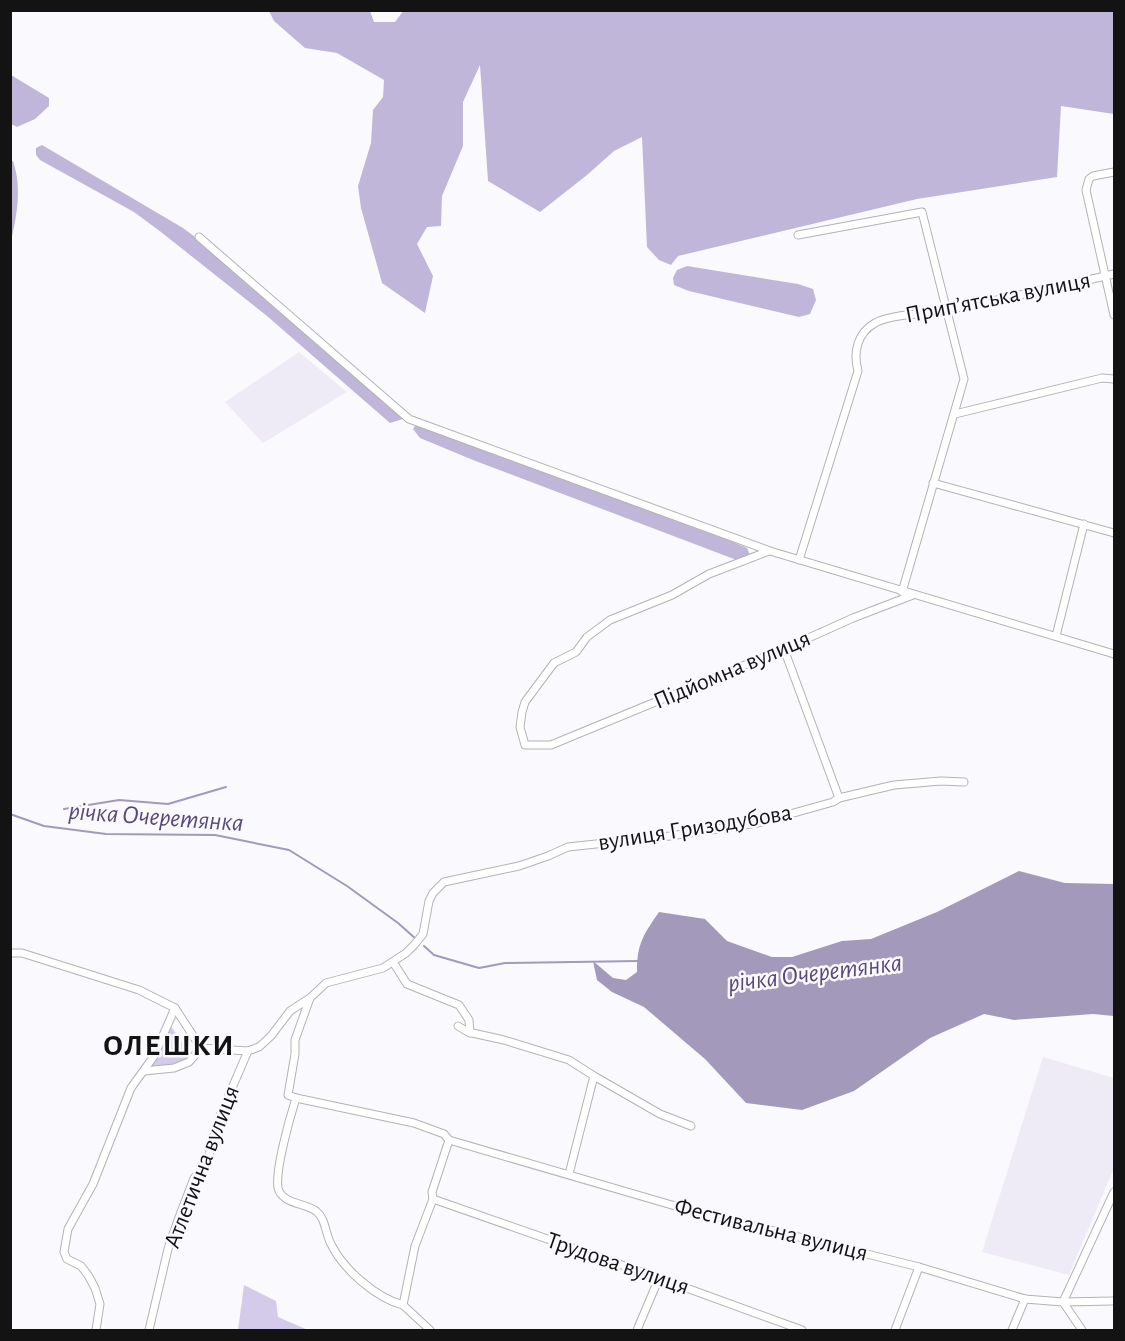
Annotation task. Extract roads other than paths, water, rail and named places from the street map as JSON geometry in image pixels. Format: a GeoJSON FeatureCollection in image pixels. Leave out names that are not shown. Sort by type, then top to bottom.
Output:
{"type":"FeatureCollection","features":[{"type":"Feature","properties":{"kind":"street"},"geometry":{"type":"LineString","coordinates":[[1114,172],[1093,176],[1089,179],[1086,190],[1111,275],[1114,315]]}},
{"type":"Feature","properties":{"kind":"street"},"geometry":{"type":"LineString","coordinates":[[798,235],[922,212],[963,380],[902,592]]}},
{"type":"Feature","properties":{"kind":"street"},"geometry":{"type":"LineString","coordinates":[[199,237],[409,419],[770,551],[1114,654]]}},
{"type":"Feature","properties":{"kind":"street","name":"Прип’ятська вулиця"},"geometry":{"type":"LineString","coordinates":[[799,560],[858,371],[855,361],[857,344],[863,333],[882,320],[946,310],[1111,275]]}},
{"type":"Feature","properties":{"kind":"street"},"geometry":{"type":"LineString","coordinates":[[955,414],[1102,378],[1114,379]]}},
{"type":"Feature","properties":{"kind":"street"},"geometry":{"type":"LineString","coordinates":[[933,483],[1114,533]]}},
{"type":"Feature","properties":{"kind":"street"},"geometry":{"type":"LineString","coordinates":[[1056,636],[1084,524]]}},
{"type":"Feature","properties":{"kind":"street","name":"Підйомна вулиця"},"geometry":{"type":"LineString","coordinates":[[770,551],[709,574],[672,595],[610,620],[587,637],[576,652],[554,663],[525,702],[520,727],[525,745],[551,745],[913,595]]}},
{"type":"Feature","properties":{"kind":"street"},"geometry":{"type":"LineString","coordinates":[[784,649],[839,798]]}},
{"type":"Feature","properties":{"kind":"street","name":"вулиця Гризодубова"},"geometry":{"type":"LineString","coordinates":[[310,998],[326,983],[382,968],[415,945],[423,934],[429,901],[433,893],[444,882],[519,866],[568,847],[670,836],[758,823],[833,802],[839,798],[894,785],[941,781],[964,782]]}},
{"type":"Feature","properties":{"kind":"street"},"geometry":{"type":"LineString","coordinates":[[10,953],[21,953],[139,990],[175,1008],[201,1048]]}},
{"type":"Feature","properties":{"kind":"street"},"geometry":{"type":"LineString","coordinates":[[393,962],[407,984],[459,1005],[469,1020],[470,1033]]}},
{"type":"Feature","properties":{"kind":"street"},"geometry":{"type":"LineString","coordinates":[[201,1048],[248,1051],[258,1047],[271,1036],[290,1011],[310,998]]}},
{"type":"Feature","properties":{"kind":"street"},"geometry":{"type":"LineString","coordinates":[[310,998],[295,1040],[288,1095],[296,1098],[279,1171],[278,1189],[285,1198],[315,1210],[323,1218],[332,1247],[346,1266],[360,1279],[378,1295],[403,1305],[430,1330]]}},
{"type":"Feature","properties":{"kind":"street"},"geometry":{"type":"LineString","coordinates":[[96,1330],[100,1304],[88,1275],[81,1266],[67,1259],[64,1252],[68,1229],[93,1184],[131,1088],[154,1056],[175,1008]]}},
{"type":"Feature","properties":{"kind":"street"},"geometry":{"type":"LineString","coordinates":[[458,1026],[470,1033],[504,1040],[569,1060],[660,1114],[691,1126]]}},
{"type":"Feature","properties":{"kind":"street"},"geometry":{"type":"LineString","coordinates":[[144,1071],[174,1068],[189,1062],[201,1048]]}},
{"type":"Feature","properties":{"kind":"street","name":"Атлетична вулиця"},"geometry":{"type":"LineString","coordinates":[[150,1330],[168,1249],[178,1220],[194,1178],[206,1165],[219,1118],[248,1051]]}},
{"type":"Feature","properties":{"kind":"street"},"geometry":{"type":"LineString","coordinates":[[569,1174],[594,1076]]}},
{"type":"Feature","properties":{"kind":"street","name":"Фестивальна вулиця"},"geometry":{"type":"LineString","coordinates":[[296,1098],[414,1123],[444,1134],[449,1140],[682,1208],[919,1268],[1025,1299],[1063,1302],[1114,1301]]}},
{"type":"Feature","properties":{"kind":"street"},"geometry":{"type":"LineString","coordinates":[[403,1305],[415,1246],[433,1199],[432,1192],[449,1140]]}},
{"type":"Feature","properties":{"kind":"street"},"geometry":{"type":"LineString","coordinates":[[1082,1330],[1063,1302],[1114,1192]]}},
{"type":"Feature","properties":{"kind":"street","name":"Трудова вулиця"},"geometry":{"type":"LineString","coordinates":[[433,1199],[802,1330]]}},
{"type":"Feature","properties":{"kind":"street"},"geometry":{"type":"LineString","coordinates":[[895,1330],[919,1268]]}},
{"type":"Feature","properties":{"kind":"street"},"geometry":{"type":"LineString","coordinates":[[637,1330],[659,1278]]}},
{"type":"Feature","properties":{"kind":"street"},"geometry":{"type":"LineString","coordinates":[[1012,1330],[1025,1299]]}},
{"type":"Feature","properties":{"kind":"water"},"geometry":{"type":"Polygon","coordinates":[[[1019,871],[1065,883],[1114,884],[1114,1016],[1093,1014],[1014,1020],[984,1014],[930,1038],[854,1091],[802,1110],[746,1103],[705,1059],[644,1007],[612,992],[597,980],[593,961],[613,978],[626,980],[637,972],[642,940],[659,912],[705,919],[727,941],[772,957],[792,957],[842,941],[871,939],[937,912],[1019,871]]]}},
{"type":"Feature","properties":{"kind":"waterway"},"geometry":{"type":"LineString","coordinates":[[64,809],[119,800],[168,804],[226,787]]}},
{"type":"Feature","properties":{"kind":"waterway","name":"річка Очеретянка"},"geometry":{"type":"LineString","coordinates":[[10,814],[44,826],[106,834],[215,835],[289,850],[347,886],[416,939]]}},
{"type":"Feature","properties":{"kind":"waterway","name":"річка Очеретянка"},"geometry":{"type":"LineString","coordinates":[[424,946],[434,955],[479,968],[505,963],[638,961]]}},
{"type":"Feature","properties":{"kind":"district","name":"ОЛЕШКИ"},"geometry":{"type":"Point","coordinates":[169,1046]}}]}
